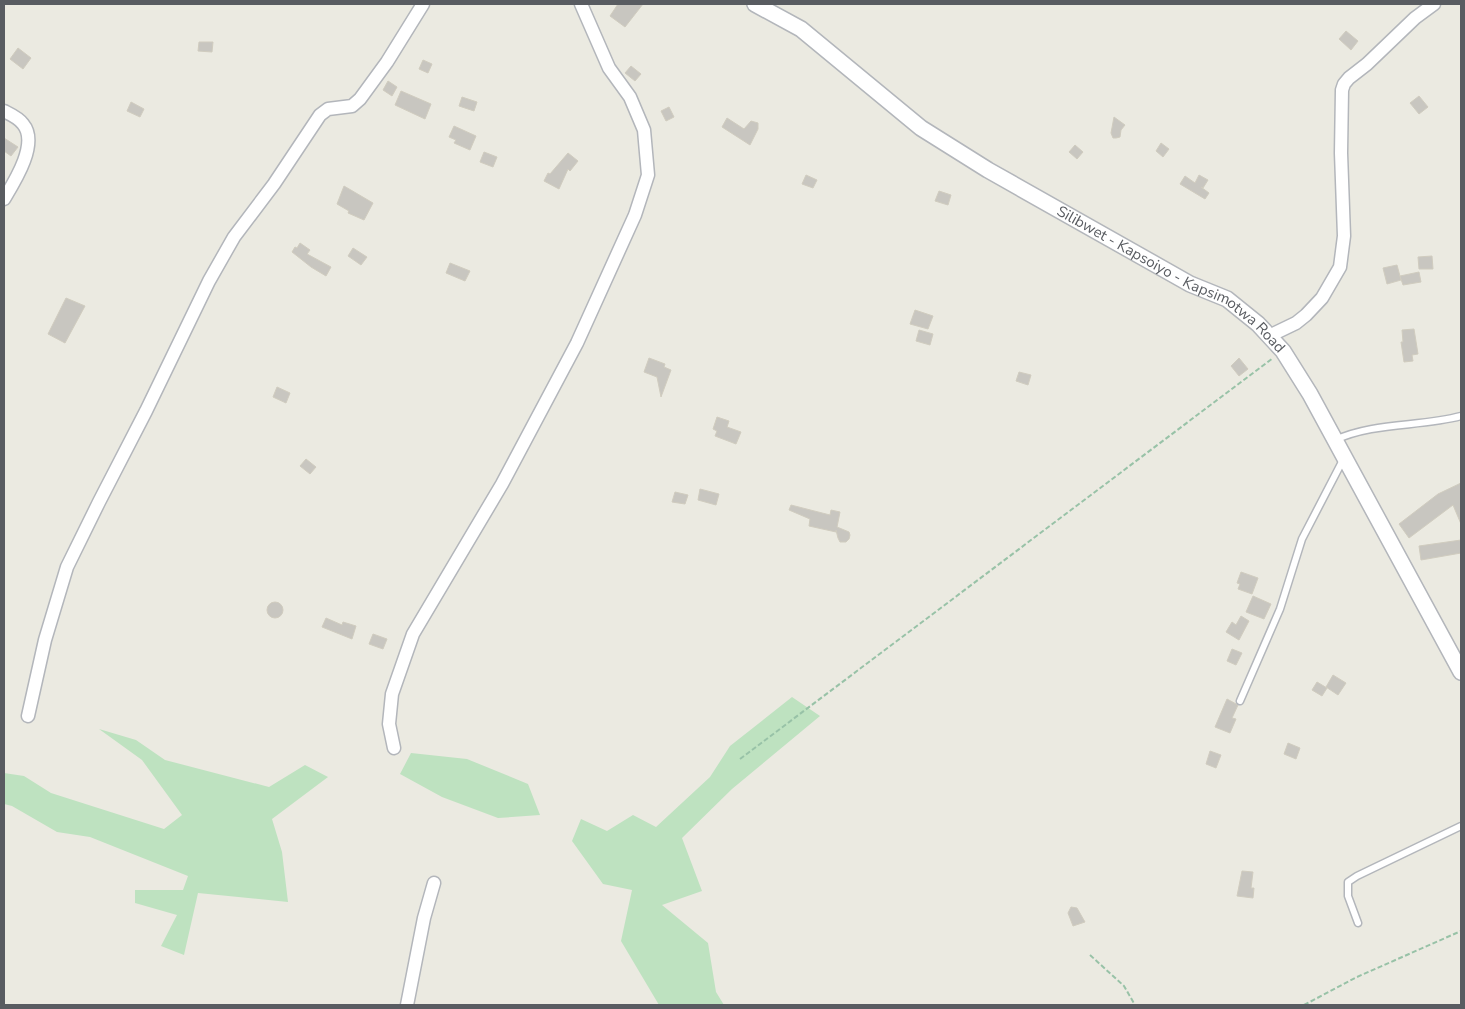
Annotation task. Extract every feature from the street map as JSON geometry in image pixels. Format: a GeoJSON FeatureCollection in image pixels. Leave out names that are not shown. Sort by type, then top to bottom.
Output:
{"type":"FeatureCollection","features":[{"type":"Feature","properties":{"kind":"street"},"geometry":{"type":"LineString","coordinates":[[28,716],[45,640],[67,567],[209,281],[234,237],[274,184],[320,115],[328,109],[352,106],[360,100],[392,55],[423,4]]}},
{"type":"Feature","properties":{"kind":"street"},"geometry":{"type":"LineString","coordinates":[[394,748],[389,724],[392,694],[413,634],[502,484],[577,342],[635,216],[648,175],[644,130],[630,97],[609,68],[582,4]]}},
{"type":"Feature","properties":{"kind":"street","name":"Silibwet - Kapsoiyo - Kapsimotwa Road"},"geometry":{"type":"LineString","coordinates":[[755,4],[801,29],[921,128],[988,170],[1190,284],[1227,299],[1258,324],[1283,351],[1310,394],[1461,672]]}},
{"type":"Feature","properties":{"kind":"street"},"geometry":{"type":"LineString","coordinates":[[1269,336],[1296,323],[1306,315],[1322,298],[1340,267],[1344,236],[1341,153],[1342,90],[1344,84],[1368,64],[1415,18],[1434,4]]}},
{"type":"Feature","properties":{"kind":"street"},"geometry":{"type":"LineString","coordinates":[[4,111],[23,124],[29,133],[23,163],[4,199]]}},
{"type":"Feature","properties":{"kind":"street"},"geometry":{"type":"LineString","coordinates":[[407,1005],[424,918],[434,883]]}},
{"type":"Feature","properties":{"kind":"lane"},"geometry":{"type":"LineString","coordinates":[[1335,440],[1372,429],[1445,420],[1461,416]]}},
{"type":"Feature","properties":{"kind":"lane"},"geometry":{"type":"LineString","coordinates":[[1240,701],[1280,609],[1302,539],[1344,457]]}},
{"type":"Feature","properties":{"kind":"lane"},"geometry":{"type":"LineString","coordinates":[[1358,923],[1348,896],[1348,882],[1461,826]]}},
{"type":"Feature","properties":{"kind":"path"},"geometry":{"type":"LineString","coordinates":[[740,760],[1283,351]]}},
{"type":"Feature","properties":{"kind":"path"},"geometry":{"type":"LineString","coordinates":[[1304,1005],[1357,977],[1461,931]]}},
{"type":"Feature","properties":{"kind":"path"},"geometry":{"type":"LineString","coordinates":[[1090,955],[1124,986],[1135,1005]]}},
{"type":"Feature","properties":{"kind":"green space"},"geometry":{"type":"Polygon","coordinates":[[[792,697],[820,716],[732,789],[682,838],[702,891],[662,905],[708,943],[716,992],[724,1005],[659,1005],[621,941],[632,890],[603,884],[572,841],[581,819],[607,831],[633,815],[656,827],[710,777],[730,746],[792,697]]]}},
{"type":"Feature","properties":{"kind":"green space"},"geometry":{"type":"Polygon","coordinates":[[[99,729],[136,740],[165,760],[269,787],[305,765],[328,777],[272,819],[282,852],[288,902],[198,893],[184,955],[161,946],[177,915],[135,903],[135,890],[183,890],[188,876],[90,837],[57,832],[12,806],[4,804],[4,773],[24,776],[51,793],[164,829],[182,815],[142,760],[99,729]]]}},
{"type":"Feature","properties":{"kind":"green space"},"geometry":{"type":"Polygon","coordinates":[[[411,753],[467,759],[528,784],[540,815],[498,818],[442,797],[400,774],[411,753]]]}},
{"type":"Feature","properties":{"kind":"building"},"geometry":{"type":"Polygon","coordinates":[[[618,4],[643,4],[625,27],[610,16],[618,4]]]}},
{"type":"Feature","properties":{"kind":"building"},"geometry":{"type":"Polygon","coordinates":[[[1346,31],[1358,41],[1351,50],[1339,39],[1346,31]]]}},
{"type":"Feature","properties":{"kind":"building"},"geometry":{"type":"Polygon","coordinates":[[[199,42],[213,42],[212,52],[198,51],[199,42]]]}},
{"type":"Feature","properties":{"kind":"building"},"geometry":{"type":"Polygon","coordinates":[[[18,48],[31,58],[23,69],[10,59],[18,48]]]}},
{"type":"Feature","properties":{"kind":"building"},"geometry":{"type":"Polygon","coordinates":[[[423,60],[432,64],[428,73],[419,69],[423,60]]]}},
{"type":"Feature","properties":{"kind":"building"},"geometry":{"type":"Polygon","coordinates":[[[631,66],[641,74],[635,81],[625,73],[631,66]]]}},
{"type":"Feature","properties":{"kind":"building"},"geometry":{"type":"Polygon","coordinates":[[[388,81],[397,87],[392,96],[383,90],[388,81]]]}},
{"type":"Feature","properties":{"kind":"building"},"geometry":{"type":"Polygon","coordinates":[[[401,91],[431,104],[425,119],[395,105],[401,91]]]}},
{"type":"Feature","properties":{"kind":"building"},"geometry":{"type":"Polygon","coordinates":[[[1419,96],[1428,107],[1419,114],[1410,103],[1419,96]]]}},
{"type":"Feature","properties":{"kind":"building"},"geometry":{"type":"Polygon","coordinates":[[[462,97],[477,102],[474,111],[459,106],[462,97]]]}},
{"type":"Feature","properties":{"kind":"building"},"geometry":{"type":"Polygon","coordinates":[[[131,102],[144,109],[140,117],[127,111],[131,102]]]}},
{"type":"Feature","properties":{"kind":"building"},"geometry":{"type":"Polygon","coordinates":[[[669,107],[674,117],[666,121],[661,111],[669,107]]]}},
{"type":"Feature","properties":{"kind":"building"},"geometry":{"type":"Polygon","coordinates":[[[1114,117],[1125,125],[1121,130],[1120,137],[1116,138],[1113,138],[1111,133],[1114,117]]]}},
{"type":"Feature","properties":{"kind":"building"},"geometry":{"type":"Polygon","coordinates":[[[727,118],[744,129],[751,121],[758,123],[758,129],[750,145],[722,127],[727,118]]]}},
{"type":"Feature","properties":{"kind":"building"},"geometry":{"type":"Polygon","coordinates":[[[454,126],[476,136],[470,150],[454,143],[456,140],[449,137],[454,126]]]}},
{"type":"Feature","properties":{"kind":"building"},"geometry":{"type":"Polygon","coordinates":[[[4,138],[18,147],[11,156],[4,151],[4,138]]]}},
{"type":"Feature","properties":{"kind":"building"},"geometry":{"type":"Polygon","coordinates":[[[1161,143],[1169,149],[1163,157],[1156,151],[1161,143]]]}},
{"type":"Feature","properties":{"kind":"building"},"geometry":{"type":"Polygon","coordinates":[[[1075,145],[1083,152],[1077,159],[1069,152],[1075,145]]]}},
{"type":"Feature","properties":{"kind":"building"},"geometry":{"type":"Polygon","coordinates":[[[484,152],[497,157],[493,167],[480,162],[484,152]]]}},
{"type":"Feature","properties":{"kind":"building"},"geometry":{"type":"Polygon","coordinates":[[[568,153],[578,161],[570,171],[568,169],[559,189],[544,181],[548,173],[550,174],[568,153]]]}},
{"type":"Feature","properties":{"kind":"building"},"geometry":{"type":"Polygon","coordinates":[[[806,175],[817,180],[813,188],[802,184],[806,175]]]}},
{"type":"Feature","properties":{"kind":"building"},"geometry":{"type":"Polygon","coordinates":[[[1199,175],[1208,180],[1203,188],[1201,187],[1209,193],[1205,199],[1180,184],[1185,176],[1195,183],[1199,175]]]}},
{"type":"Feature","properties":{"kind":"building"},"geometry":{"type":"Polygon","coordinates":[[[344,186],[373,203],[364,220],[348,213],[349,211],[337,204],[344,186]]]}},
{"type":"Feature","properties":{"kind":"building"},"geometry":{"type":"Polygon","coordinates":[[[939,191],[951,195],[948,205],[935,201],[939,191]]]}},
{"type":"Feature","properties":{"kind":"building"},"geometry":{"type":"Polygon","coordinates":[[[300,243],[310,250],[307,254],[331,267],[326,276],[292,252],[300,243]]]}},
{"type":"Feature","properties":{"kind":"building"},"geometry":{"type":"Polygon","coordinates":[[[353,248],[367,257],[361,265],[348,256],[353,248]]]}},
{"type":"Feature","properties":{"kind":"building"},"geometry":{"type":"Polygon","coordinates":[[[1432,256],[1433,269],[1419,269],[1418,257],[1432,256]]]}},
{"type":"Feature","properties":{"kind":"building"},"geometry":{"type":"Polygon","coordinates":[[[450,263],[470,271],[465,281],[446,273],[450,263]]]}},
{"type":"Feature","properties":{"kind":"building"},"geometry":{"type":"Polygon","coordinates":[[[1397,265],[1401,280],[1387,284],[1383,268],[1397,265]]]}},
{"type":"Feature","properties":{"kind":"building"},"geometry":{"type":"Polygon","coordinates":[[[1419,272],[1421,282],[1403,285],[1400,276],[1419,272]]]}},
{"type":"Feature","properties":{"kind":"building"},"geometry":{"type":"Polygon","coordinates":[[[66,298],[85,306],[65,343],[48,334],[66,298]]]}},
{"type":"Feature","properties":{"kind":"building"},"geometry":{"type":"Polygon","coordinates":[[[915,310],[933,316],[928,329],[910,324],[915,310]]]}},
{"type":"Feature","properties":{"kind":"building"},"geometry":{"type":"Polygon","coordinates":[[[1414,329],[1418,354],[1412,355],[1413,361],[1404,362],[1401,342],[1403,342],[1402,330],[1414,329]]]}},
{"type":"Feature","properties":{"kind":"building"},"geometry":{"type":"Polygon","coordinates":[[[919,330],[933,334],[930,345],[916,341],[919,330]]]}},
{"type":"Feature","properties":{"kind":"building"},"geometry":{"type":"Polygon","coordinates":[[[649,358],[665,364],[664,367],[671,370],[661,397],[657,377],[644,372],[649,358]]]}},
{"type":"Feature","properties":{"kind":"building"},"geometry":{"type":"Polygon","coordinates":[[[1239,358],[1248,369],[1239,376],[1231,366],[1239,358]]]}},
{"type":"Feature","properties":{"kind":"building"},"geometry":{"type":"Polygon","coordinates":[[[1019,372],[1031,375],[1028,385],[1016,381],[1019,372]]]}},
{"type":"Feature","properties":{"kind":"building"},"geometry":{"type":"Polygon","coordinates":[[[277,387],[290,393],[286,403],[273,397],[277,387]]]}},
{"type":"Feature","properties":{"kind":"building"},"geometry":{"type":"Polygon","coordinates":[[[717,417],[729,421],[727,427],[741,432],[736,444],[715,436],[717,431],[713,429],[717,417]]]}},
{"type":"Feature","properties":{"kind":"building"},"geometry":{"type":"Polygon","coordinates":[[[306,459],[316,467],[310,474],[300,466],[306,459]]]}},
{"type":"Feature","properties":{"kind":"building"},"geometry":{"type":"Polygon","coordinates":[[[1461,483],[1461,524],[1453,505],[1409,538],[1399,524],[1438,494],[1461,483]]]}},
{"type":"Feature","properties":{"kind":"building"},"geometry":{"type":"Polygon","coordinates":[[[700,489],[719,494],[716,505],[698,500],[700,489]]]}},
{"type":"Feature","properties":{"kind":"building"},"geometry":{"type":"Polygon","coordinates":[[[675,492],[688,495],[685,504],[672,502],[675,492]]]}},
{"type":"Feature","properties":{"kind":"building"},"geometry":{"type":"Polygon","coordinates":[[[791,505],[830,515],[831,510],[840,512],[837,527],[849,532],[849,539],[846,542],[840,542],[836,530],[836,532],[809,526],[810,519],[789,510],[791,505]]]}},
{"type":"Feature","properties":{"kind":"building"},"geometry":{"type":"Polygon","coordinates":[[[1461,540],[1461,553],[1421,560],[1419,546],[1461,540]]]}},
{"type":"Feature","properties":{"kind":"building"},"geometry":{"type":"Polygon","coordinates":[[[1241,572],[1258,578],[1252,594],[1238,589],[1240,584],[1237,583],[1241,572]]]}},
{"type":"Feature","properties":{"kind":"building"},"geometry":{"type":"Polygon","coordinates":[[[1253,596],[1271,604],[1264,619],[1246,612],[1253,596]]]}},
{"type":"Feature","properties":{"kind":"building"},"geometry":{"type":"Polygon","coordinates":[[[275,602],[281,604],[283,610],[281,616],[275,618],[269,616],[267,610],[269,604],[275,602]]]}},
{"type":"Feature","properties":{"kind":"building"},"geometry":{"type":"Polygon","coordinates":[[[1241,616],[1249,621],[1239,640],[1226,632],[1232,622],[1236,625],[1241,616]]]}},
{"type":"Feature","properties":{"kind":"building"},"geometry":{"type":"Polygon","coordinates":[[[326,618],[342,625],[343,622],[356,626],[352,639],[322,627],[326,618]]]}},
{"type":"Feature","properties":{"kind":"building"},"geometry":{"type":"Polygon","coordinates":[[[373,634],[387,639],[383,649],[369,644],[373,634]]]}},
{"type":"Feature","properties":{"kind":"building"},"geometry":{"type":"Polygon","coordinates":[[[1232,649],[1242,653],[1236,665],[1227,661],[1232,649]]]}},
{"type":"Feature","properties":{"kind":"building"},"geometry":{"type":"Polygon","coordinates":[[[1333,675],[1346,683],[1338,695],[1326,687],[1333,675]]]}},
{"type":"Feature","properties":{"kind":"building"},"geometry":{"type":"Polygon","coordinates":[[[1317,682],[1327,688],[1322,696],[1312,690],[1317,682]]]}},
{"type":"Feature","properties":{"kind":"building"},"geometry":{"type":"Polygon","coordinates":[[[1227,699],[1238,705],[1232,718],[1236,719],[1230,733],[1215,727],[1227,699]]]}},
{"type":"Feature","properties":{"kind":"building"},"geometry":{"type":"Polygon","coordinates":[[[1288,743],[1300,748],[1296,759],[1284,754],[1288,743]]]}},
{"type":"Feature","properties":{"kind":"building"},"geometry":{"type":"Polygon","coordinates":[[[1210,751],[1221,755],[1216,768],[1206,764],[1210,751]]]}},
{"type":"Feature","properties":{"kind":"building"},"geometry":{"type":"Polygon","coordinates":[[[1242,871],[1253,872],[1251,888],[1254,888],[1253,898],[1237,896],[1242,871]]]}},
{"type":"Feature","properties":{"kind":"building"},"geometry":{"type":"Polygon","coordinates":[[[1071,907],[1077,908],[1085,922],[1073,926],[1068,913],[1071,907]]]}}]}
